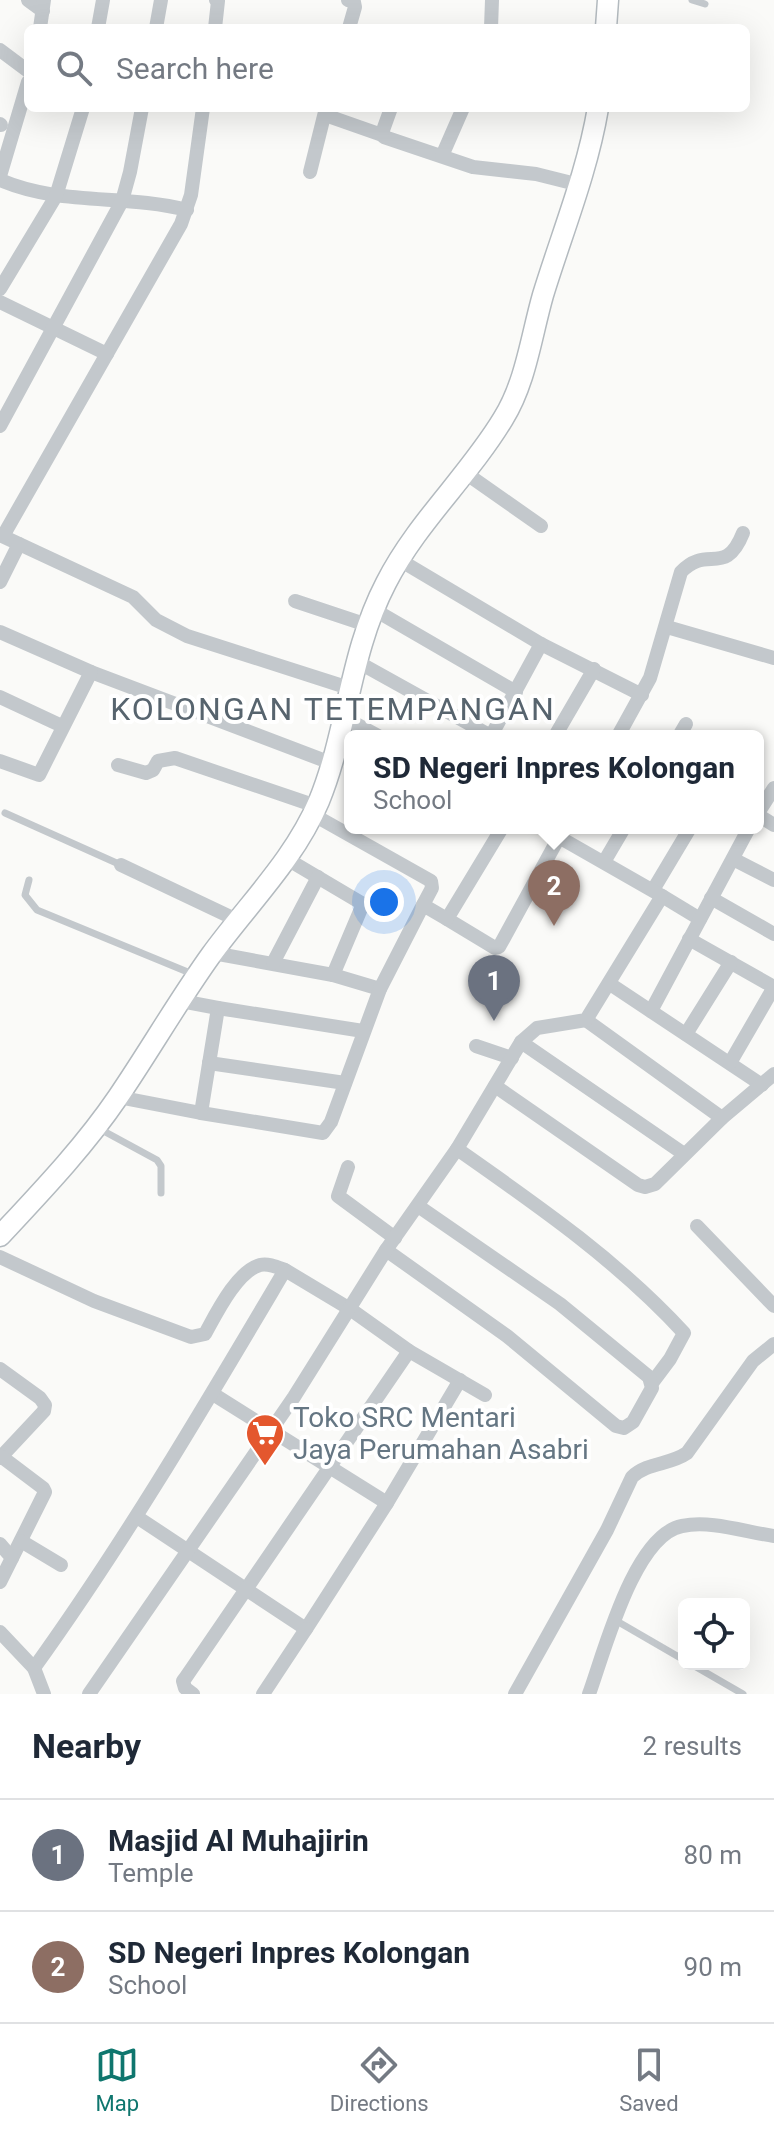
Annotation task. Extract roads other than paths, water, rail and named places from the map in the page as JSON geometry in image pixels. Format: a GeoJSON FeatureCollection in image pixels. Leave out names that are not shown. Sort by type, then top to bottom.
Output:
{"type":"FeatureCollection","features":[{"type":"Feature","properties":{"kind":"street"},"geometry":{"type":"LineString","coordinates":[[28,0],[44,6]]}},
{"type":"Feature","properties":{"kind":"street"},"geometry":{"type":"LineString","coordinates":[[99,24],[103,0]]}},
{"type":"Feature","properties":{"kind":"street"},"geometry":{"type":"LineString","coordinates":[[157,24],[161,0]]}},
{"type":"Feature","properties":{"kind":"street"},"geometry":{"type":"LineString","coordinates":[[215,24],[216,0]]}},
{"type":"Feature","properties":{"kind":"street"},"geometry":{"type":"LineString","coordinates":[[348,0],[354,2],[355,7],[350,24]]}},
{"type":"Feature","properties":{"kind":"street"},"geometry":{"type":"LineString","coordinates":[[491,24],[492,0]]}},
{"type":"Feature","properties":{"kind":"street"},"geometry":{"type":"LineString","coordinates":[[606,24],[608,0]]}},
{"type":"Feature","properties":{"kind":"street"},"geometry":{"type":"LineString","coordinates":[[0,50],[24,68]]}},
{"type":"Feature","properties":{"kind":"street"},"geometry":{"type":"LineString","coordinates":[[24,94],[0,178],[28,192],[161,204],[187,210]]}},
{"type":"Feature","properties":{"kind":"street"},"geometry":{"type":"LineString","coordinates":[[0,289],[56,196],[82,112]]}},
{"type":"Feature","properties":{"kind":"street"},"geometry":{"type":"LineString","coordinates":[[0,426],[122,201],[141,112]]}},
{"type":"Feature","properties":{"kind":"street"},"geometry":{"type":"LineString","coordinates":[[202,112],[187,210],[70,422],[2,536],[133,597],[163,625],[187,636],[349,688]]}},
{"type":"Feature","properties":{"kind":"street"},"geometry":{"type":"LineString","coordinates":[[310,172],[326,112]]}},
{"type":"Feature","properties":{"kind":"street"},"geometry":{"type":"LineString","coordinates":[[328,112],[384,137],[473,167],[536,174],[580,185]]}},
{"type":"Feature","properties":{"kind":"street"},"geometry":{"type":"LineString","coordinates":[[382,135],[390,112]]}},
{"type":"Feature","properties":{"kind":"street"},"geometry":{"type":"LineString","coordinates":[[442,156],[461,112]]}},
{"type":"Feature","properties":{"kind":"street"},"geometry":{"type":"LineString","coordinates":[[0,1236],[64,1167],[118,1097],[213,953],[287,859],[314,810],[331,763],[370,617],[398,559],[504,419],[522,379],[544,295],[592,145],[597,112]]}},
{"type":"Feature","properties":{"kind":"street"},"geometry":{"type":"LineString","coordinates":[[0,125],[16,119]]}},
{"type":"Feature","properties":{"kind":"street"},"geometry":{"type":"LineString","coordinates":[[0,302],[107,354]]}},
{"type":"Feature","properties":{"kind":"street"},"geometry":{"type":"LineString","coordinates":[[464,472],[541,526]]}},
{"type":"Feature","properties":{"kind":"street"},"geometry":{"type":"LineString","coordinates":[[622,730],[642,695],[667,627],[681,572],[693,561],[732,555],[743,533]]}},
{"type":"Feature","properties":{"kind":"street"},"geometry":{"type":"LineString","coordinates":[[0,582],[19,544]]}},
{"type":"Feature","properties":{"kind":"street"},"geometry":{"type":"LineString","coordinates":[[398,559],[541,644],[642,695]]}},
{"type":"Feature","properties":{"kind":"street"},"geometry":{"type":"LineString","coordinates":[[295,601],[370,617],[516,692]]}},
{"type":"Feature","properties":{"kind":"street"},"geometry":{"type":"LineString","coordinates":[[667,627],[774,658]]}},
{"type":"Feature","properties":{"kind":"street"},"geometry":{"type":"LineString","coordinates":[[0,632],[91,672],[253,736],[331,763]]}},
{"type":"Feature","properties":{"kind":"street"},"geometry":{"type":"LineString","coordinates":[[494,730],[541,644]]}},
{"type":"Feature","properties":{"kind":"street"},"geometry":{"type":"LineString","coordinates":[[356,661],[480,730]]}},
{"type":"Feature","properties":{"kind":"street"},"geometry":{"type":"LineString","coordinates":[[558,730],[594,669]]}},
{"type":"Feature","properties":{"kind":"street"},"geometry":{"type":"LineString","coordinates":[[0,761],[39,776],[91,672]]}},
{"type":"Feature","properties":{"kind":"street"},"geometry":{"type":"LineString","coordinates":[[0,697],[62,726]]}},
{"type":"Feature","properties":{"kind":"street"},"geometry":{"type":"LineString","coordinates":[[343,717],[367,730]]}},
{"type":"Feature","properties":{"kind":"street"},"geometry":{"type":"LineString","coordinates":[[118,765],[146,773],[153,770],[158,761],[175,758],[314,810],[344,828]]}},
{"type":"Feature","properties":{"kind":"street"},"geometry":{"type":"LineString","coordinates":[[118,1097],[323,1133],[331,1122],[380,989],[433,885],[354,834]]}},
{"type":"Feature","properties":{"kind":"street"},"geometry":{"type":"LineString","coordinates":[[447,919],[498,834]]}},
{"type":"Feature","properties":{"kind":"street"},"geometry":{"type":"LineString","coordinates":[[423,905],[489,946],[499,947],[561,834]]}},
{"type":"Feature","properties":{"kind":"street"},"geometry":{"type":"LineString","coordinates":[[565,834],[604,862],[700,919]]}},
{"type":"Feature","properties":{"kind":"street"},"geometry":{"type":"LineString","coordinates":[[604,862],[620,834]]}},
{"type":"Feature","properties":{"kind":"street"},"geometry":{"type":"LineString","coordinates":[[586,1020],[610,984],[687,834]]}},
{"type":"Feature","properties":{"kind":"street"},"geometry":{"type":"LineString","coordinates":[[651,1011],[746,834]]}},
{"type":"Feature","properties":{"kind":"street"},"geometry":{"type":"LineString","coordinates":[[287,859],[363,904],[333,975]]}},
{"type":"Feature","properties":{"kind":"street"},"geometry":{"type":"LineString","coordinates":[[733,859],[774,880]]}},
{"type":"Feature","properties":{"kind":"street"},"geometry":{"type":"LineString","coordinates":[[121,865],[237,920]]}},
{"type":"Feature","properties":{"kind":"street"},"geometry":{"type":"LineString","coordinates":[[273,963],[318,877]]}},
{"type":"Feature","properties":{"kind":"street"},"geometry":{"type":"LineString","coordinates":[[711,898],[774,934]]}},
{"type":"Feature","properties":{"kind":"street"},"geometry":{"type":"LineString","coordinates":[[689,939],[774,987],[730,1063]]}},
{"type":"Feature","properties":{"kind":"street"},"geometry":{"type":"LineString","coordinates":[[213,953],[333,975],[380,989]]}},
{"type":"Feature","properties":{"kind":"street"},"geometry":{"type":"LineString","coordinates":[[686,1034],[731,962]]}},
{"type":"Feature","properties":{"kind":"street"},"geometry":{"type":"LineString","coordinates":[[610,984],[762,1085]]}},
{"type":"Feature","properties":{"kind":"street"},"geometry":{"type":"LineString","coordinates":[[181,1001],[363,1031]]}},
{"type":"Feature","properties":{"kind":"street"},"geometry":{"type":"LineString","coordinates":[[201,1113],[218,1008]]}},
{"type":"Feature","properties":{"kind":"street"},"geometry":{"type":"LineString","coordinates":[[89,1694],[188,1552],[457,1149],[521,1042],[537,1028],[586,1020],[722,1118]]}},
{"type":"Feature","properties":{"kind":"street"},"geometry":{"type":"LineString","coordinates":[[521,1042],[684,1154]]}},
{"type":"Feature","properties":{"kind":"street"},"geometry":{"type":"LineString","coordinates":[[476,1046],[512,1058]]}},
{"type":"Feature","properties":{"kind":"street"},"geometry":{"type":"LineString","coordinates":[[209,1063],[345,1083]]}},
{"type":"Feature","properties":{"kind":"street"},"geometry":{"type":"LineString","coordinates":[[495,1086],[641,1187],[655,1184],[722,1118],[774,1074]]}},
{"type":"Feature","properties":{"kind":"street"},"geometry":{"type":"LineString","coordinates":[[348,1167],[338,1196],[391,1244],[620,1428],[627,1427],[633,1422],[652,1383],[684,1333],[649,1296],[582,1240],[457,1149]]}},
{"type":"Feature","properties":{"kind":"street"},"geometry":{"type":"LineString","coordinates":[[418,1206],[560,1304],[602,1336],[652,1383]]}},
{"type":"Feature","properties":{"kind":"street"},"geometry":{"type":"LineString","coordinates":[[697,1226],[774,1306]]}},
{"type":"Feature","properties":{"kind":"street"},"geometry":{"type":"LineString","coordinates":[[0,1257],[94,1301],[191,1337],[205,1334],[232,1289],[250,1271],[264,1265],[285,1270],[350,1309],[409,1351],[485,1395]]}},
{"type":"Feature","properties":{"kind":"street"},"geometry":{"type":"LineString","coordinates":[[34,1668],[137,1517],[285,1270]]}},
{"type":"Feature","properties":{"kind":"street"},"geometry":{"type":"LineString","coordinates":[[515,1694],[607,1530],[632,1477],[654,1464],[678,1459],[687,1453],[753,1361],[774,1344]]}},
{"type":"Feature","properties":{"kind":"street"},"geometry":{"type":"LineString","coordinates":[[193,1694],[185,1689],[183,1681],[409,1351]]}},
{"type":"Feature","properties":{"kind":"street"},"geometry":{"type":"LineString","coordinates":[[0,1369],[33,1392],[45,1405],[44,1411],[1,1458],[45,1492],[0,1582]]}},
{"type":"Feature","properties":{"kind":"street"},"geometry":{"type":"LineString","coordinates":[[263,1694],[387,1503],[460,1380]]}},
{"type":"Feature","properties":{"kind":"street"},"geometry":{"type":"LineString","coordinates":[[213,1394],[387,1503]]}},
{"type":"Feature","properties":{"kind":"street"},"geometry":{"type":"LineString","coordinates":[[137,1517],[306,1629]]}},
{"type":"Feature","properties":{"kind":"street"},"geometry":{"type":"LineString","coordinates":[[589,1694],[614,1619],[648,1552],[660,1537],[673,1528],[702,1523],[774,1536]]}},
{"type":"Feature","properties":{"kind":"street"},"geometry":{"type":"LineString","coordinates":[[21,1541],[61,1565]]}},
{"type":"Feature","properties":{"kind":"street"},"geometry":{"type":"LineString","coordinates":[[0,1544],[12,1558]]}},
{"type":"Feature","properties":{"kind":"street"},"geometry":{"type":"LineString","coordinates":[[0,1632],[34,1668],[44,1694]]}},
{"type":"Feature","properties":{"kind":"lane"},"geometry":{"type":"LineString","coordinates":[[692,0],[705,4]]}},
{"type":"Feature","properties":{"kind":"lane"},"geometry":{"type":"LineString","coordinates":[[5,813],[121,865]]}},
{"type":"Feature","properties":{"kind":"lane"},"geometry":{"type":"LineString","coordinates":[[29,880],[25,895],[37,910],[197,976]]}},
{"type":"Feature","properties":{"kind":"lane"},"geometry":{"type":"LineString","coordinates":[[95,1127],[157,1160],[161,1166],[161,1193]]}},
{"type":"Feature","properties":{"kind":"lane"},"geometry":{"type":"LineString","coordinates":[[614,1619],[678,1656]]}},
{"type":"Feature","properties":{"kind":"lane"},"geometry":{"type":"LineString","coordinates":[[701,1670],[743,1694]]}},
{"type":"Feature","properties":{"kind":"place","name":"SD Negeri Inpres Kolongan"},"geometry":{"type":"Point","coordinates":[554,926]}},
{"type":"Feature","properties":{"kind":"place","name":"Masjid Al Muhajirin"},"geometry":{"type":"Point","coordinates":[494,1021]}},
{"type":"Feature","properties":{"kind":"place","name":"Toko SRC Mentari Jaya Perumahan Asabri"},"geometry":{"type":"Point","coordinates":[265,1467]}},
{"type":"Feature","properties":{"kind":"district","name":"KOLONGAN TETEMPANGAN"},"geometry":{"type":"Point","coordinates":[333,709]}}]}
